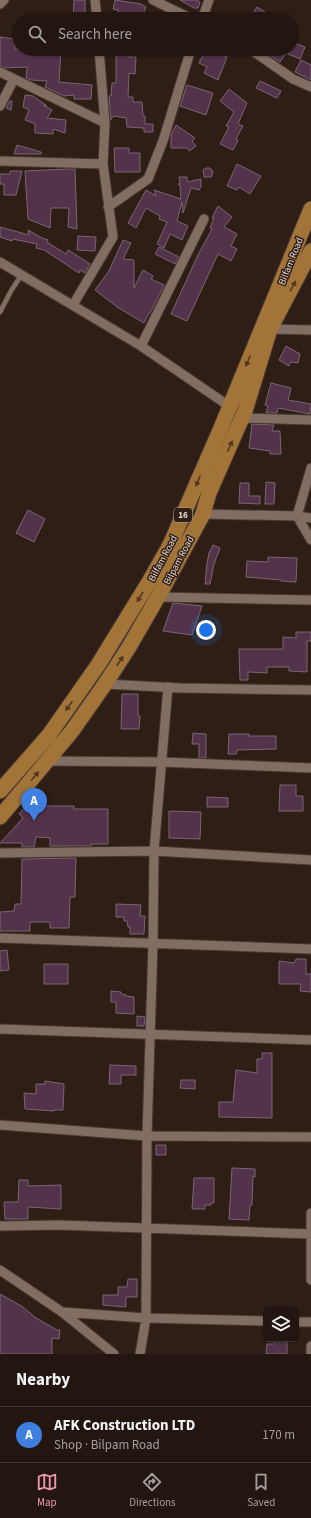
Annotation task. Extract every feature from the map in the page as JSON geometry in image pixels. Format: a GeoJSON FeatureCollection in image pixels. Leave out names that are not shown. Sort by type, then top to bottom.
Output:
{"type":"FeatureCollection","features":[{"type":"Feature","properties":{"kind":"main road","name":"Bilfam Road"},"geometry":{"type":"LineString","coordinates":[[0,791],[49,735],[98,665],[170,545],[229,406],[266,331],[311,209]]}},
{"type":"Feature","properties":{"kind":"main road","name":"Bilpam Road"},"geometry":{"type":"LineString","coordinates":[[0,817],[72,731],[129,647],[158,597],[203,514],[210,493],[244,415],[266,331],[311,252]]}},
{"type":"Feature","properties":{"kind":"street"},"geometry":{"type":"LineString","coordinates":[[0,4],[4,0]]}},
{"type":"Feature","properties":{"kind":"street"},"geometry":{"type":"LineString","coordinates":[[95,0],[96,12]]}},
{"type":"Feature","properties":{"kind":"street"},"geometry":{"type":"LineString","coordinates":[[153,0],[178,12]]}},
{"type":"Feature","properties":{"kind":"street"},"geometry":{"type":"LineString","coordinates":[[205,12],[209,0]]}},
{"type":"Feature","properties":{"kind":"street"},"geometry":{"type":"LineString","coordinates":[[73,305],[113,237],[103,164],[105,124],[100,56]]}},
{"type":"Feature","properties":{"kind":"street"},"geometry":{"type":"LineString","coordinates":[[108,207],[148,179],[162,141],[189,56]]}},
{"type":"Feature","properties":{"kind":"street"},"geometry":{"type":"LineString","coordinates":[[260,56],[293,79],[311,87]]}},
{"type":"Feature","properties":{"kind":"street"},"geometry":{"type":"LineString","coordinates":[[0,72],[105,124]]}},
{"type":"Feature","properties":{"kind":"street"},"geometry":{"type":"LineString","coordinates":[[0,106],[14,80]]}},
{"type":"Feature","properties":{"kind":"street"},"geometry":{"type":"LineString","coordinates":[[0,161],[103,164]]}},
{"type":"Feature","properties":{"kind":"street"},"geometry":{"type":"LineString","coordinates":[[141,346],[204,219]]}},
{"type":"Feature","properties":{"kind":"street"},"geometry":{"type":"LineString","coordinates":[[0,262],[141,346],[244,415],[311,420]]}},
{"type":"Feature","properties":{"kind":"street"},"geometry":{"type":"LineString","coordinates":[[266,331],[311,330]]}},
{"type":"Feature","properties":{"kind":"street"},"geometry":{"type":"LineString","coordinates":[[311,468],[297,516],[311,540]]}},
{"type":"Feature","properties":{"kind":"street"},"geometry":{"type":"LineString","coordinates":[[203,514],[297,516],[311,518]]}},
{"type":"Feature","properties":{"kind":"street"},"geometry":{"type":"LineString","coordinates":[[158,597],[311,600]]}},
{"type":"Feature","properties":{"kind":"street"},"geometry":{"type":"LineString","coordinates":[[105,684],[311,690]]}},
{"type":"Feature","properties":{"kind":"street"},"geometry":{"type":"LineString","coordinates":[[140,1354],[146,1318],[147,1136],[149,1033],[153,944],[154,852],[168,687]]}},
{"type":"Feature","properties":{"kind":"street"},"geometry":{"type":"LineString","coordinates":[[47,761],[161,762],[311,768]]}},
{"type":"Feature","properties":{"kind":"street"},"geometry":{"type":"LineString","coordinates":[[0,853],[154,852],[311,860]]}},
{"type":"Feature","properties":{"kind":"street"},"geometry":{"type":"LineString","coordinates":[[0,938],[311,950]]}},
{"type":"Feature","properties":{"kind":"street"},"geometry":{"type":"LineString","coordinates":[[0,1029],[149,1033],[311,1040]]}},
{"type":"Feature","properties":{"kind":"street"},"geometry":{"type":"LineString","coordinates":[[0,1125],[147,1136],[311,1137]]}},
{"type":"Feature","properties":{"kind":"street"},"geometry":{"type":"LineString","coordinates":[[311,1213],[311,1280]]}},
{"type":"Feature","properties":{"kind":"street"},"geometry":{"type":"LineString","coordinates":[[0,1226],[59,1225],[311,1234]]}},
{"type":"Feature","properties":{"kind":"street"},"geometry":{"type":"LineString","coordinates":[[0,1270],[62,1312],[114,1354]]}},
{"type":"Feature","properties":{"kind":"street"},"geometry":{"type":"LineString","coordinates":[[62,1312],[146,1318],[263,1321]]}},
{"type":"Feature","properties":{"kind":"street"},"geometry":{"type":"LineString","coordinates":[[299,1322],[311,1322]]}},
{"type":"Feature","properties":{"kind":"street"},"geometry":{"type":"LineString","coordinates":[[311,1346],[311,1354]]}},
{"type":"Feature","properties":{"kind":"lane"},"geometry":{"type":"LineString","coordinates":[[0,312],[10,291],[22,274]]}},
{"type":"Feature","properties":{"kind":"building"},"geometry":{"type":"Polygon","coordinates":[[[74,0],[85,0],[85,12],[73,12],[74,0]]]}},
{"type":"Feature","properties":{"kind":"building"},"geometry":{"type":"Polygon","coordinates":[[[115,0],[141,4],[146,7],[144,12],[118,12],[118,10],[113,9],[115,0]]]}},
{"type":"Feature","properties":{"kind":"building"},"geometry":{"type":"Polygon","coordinates":[[[180,0],[196,0],[200,2],[198,8],[194,8],[180,0]]]}},
{"type":"Feature","properties":{"kind":"building"},"geometry":{"type":"Polygon","coordinates":[[[257,7],[265,12],[254,12],[257,7]]]}},
{"type":"Feature","properties":{"kind":"building"},"geometry":{"type":"Polygon","coordinates":[[[0,37],[12,39],[12,56],[61,56],[59,82],[92,85],[91,99],[74,99],[74,95],[64,96],[45,87],[47,81],[31,80],[26,78],[27,67],[5,68],[0,66],[0,37]]]}},
{"type":"Feature","properties":{"kind":"building"},"geometry":{"type":"Polygon","coordinates":[[[299,45],[305,47],[300,59],[293,56],[299,56],[299,45]]]}},
{"type":"Feature","properties":{"kind":"building"},"geometry":{"type":"Polygon","coordinates":[[[116,56],[136,57],[135,74],[129,73],[128,97],[133,97],[133,102],[142,102],[145,124],[153,124],[153,132],[144,132],[144,128],[127,127],[126,118],[113,116],[111,120],[109,96],[111,96],[112,83],[116,83],[116,56]]]}},
{"type":"Feature","properties":{"kind":"building"},"geometry":{"type":"Polygon","coordinates":[[[202,56],[227,57],[218,80],[204,73],[207,67],[199,63],[202,56]]]}},
{"type":"Feature","properties":{"kind":"building"},"geometry":{"type":"Polygon","coordinates":[[[271,56],[284,56],[280,62],[271,56]]]}},
{"type":"Feature","properties":{"kind":"building"},"geometry":{"type":"Polygon","coordinates":[[[301,60],[311,65],[311,80],[295,72],[301,60]]]}},
{"type":"Feature","properties":{"kind":"building"},"geometry":{"type":"Polygon","coordinates":[[[260,81],[281,91],[277,98],[256,88],[260,81]]]}},
{"type":"Feature","properties":{"kind":"building"},"geometry":{"type":"Polygon","coordinates":[[[187,85],[213,93],[206,115],[180,106],[187,85]]]}},
{"type":"Feature","properties":{"kind":"building"},"geometry":{"type":"Polygon","coordinates":[[[229,89],[247,103],[238,124],[243,126],[236,139],[238,140],[233,150],[220,144],[229,127],[226,126],[234,112],[220,101],[229,89]]]}},
{"type":"Feature","properties":{"kind":"building"},"geometry":{"type":"Polygon","coordinates":[[[25,95],[33,96],[47,106],[43,105],[52,110],[47,118],[66,120],[65,133],[53,129],[53,134],[35,133],[35,124],[25,120],[29,110],[23,107],[25,95]]]}},
{"type":"Feature","properties":{"kind":"building"},"geometry":{"type":"Polygon","coordinates":[[[10,101],[12,101],[11,110],[6,108],[10,101]]]}},
{"type":"Feature","properties":{"kind":"building"},"geometry":{"type":"Polygon","coordinates":[[[176,125],[195,138],[192,141],[196,146],[189,151],[187,148],[171,148],[171,135],[176,125]]]}},
{"type":"Feature","properties":{"kind":"building"},"geometry":{"type":"Polygon","coordinates":[[[17,145],[41,152],[41,154],[14,154],[17,145]]]}},
{"type":"Feature","properties":{"kind":"building"},"geometry":{"type":"Polygon","coordinates":[[[114,148],[129,148],[129,153],[140,153],[140,172],[115,172],[114,148]]]}},
{"type":"Feature","properties":{"kind":"building"},"geometry":{"type":"Polygon","coordinates":[[[237,164],[261,176],[250,194],[239,187],[237,190],[227,186],[237,164]]]}},
{"type":"Feature","properties":{"kind":"building"},"geometry":{"type":"Polygon","coordinates":[[[210,168],[212,170],[213,173],[211,177],[204,177],[203,170],[210,168]]]}},
{"type":"Feature","properties":{"kind":"building"},"geometry":{"type":"Polygon","coordinates":[[[75,169],[77,229],[68,227],[69,208],[51,208],[50,228],[28,219],[25,171],[75,169]]]}},
{"type":"Feature","properties":{"kind":"building"},"geometry":{"type":"Polygon","coordinates":[[[10,171],[22,171],[16,195],[4,195],[4,184],[0,184],[0,174],[10,174],[10,171]]]}},
{"type":"Feature","properties":{"kind":"building"},"geometry":{"type":"Polygon","coordinates":[[[179,177],[187,177],[187,182],[201,179],[201,187],[199,190],[191,188],[183,213],[182,202],[177,221],[188,226],[182,240],[170,234],[164,248],[157,244],[167,222],[159,219],[160,216],[146,208],[136,228],[128,223],[146,190],[156,196],[154,190],[181,199],[180,185],[178,184],[180,184],[179,177]]]}},
{"type":"Feature","properties":{"kind":"building"},"geometry":{"type":"Polygon","coordinates":[[[218,206],[232,217],[224,227],[237,234],[231,246],[237,249],[231,261],[218,254],[187,321],[171,314],[198,255],[212,229],[210,228],[214,218],[212,218],[218,206]]]}},
{"type":"Feature","properties":{"kind":"building"},"geometry":{"type":"Polygon","coordinates":[[[0,227],[29,235],[28,230],[48,240],[47,242],[66,254],[68,250],[90,264],[85,273],[80,270],[79,273],[44,250],[36,248],[37,244],[13,239],[12,241],[0,237],[0,227]]]}},
{"type":"Feature","properties":{"kind":"building"},"geometry":{"type":"Polygon","coordinates":[[[78,236],[96,237],[95,251],[77,250],[78,236]]]}},
{"type":"Feature","properties":{"kind":"building"},"geometry":{"type":"Polygon","coordinates":[[[123,240],[131,243],[123,259],[134,260],[134,288],[143,270],[153,276],[151,279],[164,285],[144,323],[117,307],[95,290],[109,271],[123,240]]]}},
{"type":"Feature","properties":{"kind":"building"},"geometry":{"type":"Polygon","coordinates":[[[159,247],[179,257],[175,264],[155,254],[159,247]]]}},
{"type":"Feature","properties":{"kind":"building"},"geometry":{"type":"Polygon","coordinates":[[[286,346],[300,354],[298,363],[291,362],[289,366],[279,360],[286,346]]]}},
{"type":"Feature","properties":{"kind":"building"},"geometry":{"type":"Polygon","coordinates":[[[271,383],[291,388],[288,400],[311,404],[310,414],[278,408],[277,413],[266,413],[268,406],[265,405],[271,383]]]}},
{"type":"Feature","properties":{"kind":"building"},"geometry":{"type":"Polygon","coordinates":[[[252,424],[274,425],[272,431],[280,431],[281,454],[270,454],[270,451],[249,448],[252,424]]]}},
{"type":"Feature","properties":{"kind":"building"},"geometry":{"type":"Polygon","coordinates":[[[266,482],[275,483],[274,504],[265,504],[266,482]]]}},
{"type":"Feature","properties":{"kind":"building"},"geometry":{"type":"Polygon","coordinates":[[[240,483],[249,483],[249,496],[260,496],[260,504],[239,503],[240,483]]]}},
{"type":"Feature","properties":{"kind":"building"},"geometry":{"type":"Polygon","coordinates":[[[28,510],[45,519],[34,542],[16,533],[28,510]]]}},
{"type":"Feature","properties":{"kind":"building"},"geometry":{"type":"Polygon","coordinates":[[[213,545],[220,548],[214,564],[210,584],[205,584],[209,553],[213,545]]]}},
{"type":"Feature","properties":{"kind":"building"},"geometry":{"type":"Polygon","coordinates":[[[268,557],[297,558],[296,582],[246,577],[247,561],[268,562],[268,557]]]}},
{"type":"Feature","properties":{"kind":"building"},"geometry":{"type":"Polygon","coordinates":[[[173,603],[202,606],[192,635],[163,631],[173,603]]]}},
{"type":"Feature","properties":{"kind":"building"},"geometry":{"type":"Polygon","coordinates":[[[296,632],[311,632],[311,641],[307,641],[307,672],[289,671],[289,667],[267,667],[267,673],[248,672],[248,680],[240,680],[239,649],[283,649],[283,637],[296,638],[296,632]]]}},
{"type":"Feature","properties":{"kind":"building"},"geometry":{"type":"Polygon","coordinates":[[[122,694],[138,694],[138,716],[140,716],[139,729],[121,729],[122,694]]]}},
{"type":"Feature","properties":{"kind":"building"},"geometry":{"type":"Polygon","coordinates":[[[193,733],[206,734],[206,758],[199,758],[199,744],[192,744],[193,733]]]}},
{"type":"Feature","properties":{"kind":"building"},"geometry":{"type":"Polygon","coordinates":[[[229,734],[276,736],[276,749],[237,750],[236,754],[228,754],[229,734]]]}},
{"type":"Feature","properties":{"kind":"building"},"geometry":{"type":"Polygon","coordinates":[[[280,785],[296,785],[296,796],[303,796],[303,811],[279,811],[280,785]]]}},
{"type":"Feature","properties":{"kind":"building"},"geometry":{"type":"Polygon","coordinates":[[[207,797],[228,798],[228,807],[207,807],[207,797]]]}},
{"type":"Feature","properties":{"kind":"building"},"geometry":{"type":"Polygon","coordinates":[[[33,799],[39,805],[43,806],[74,806],[74,809],[108,809],[108,844],[91,844],[91,846],[50,846],[50,838],[36,837],[34,847],[22,847],[22,843],[0,843],[23,818],[19,814],[33,799]]]}},
{"type":"Feature","properties":{"kind":"building"},"geometry":{"type":"Polygon","coordinates":[[[169,811],[201,812],[200,839],[169,838],[169,811]]]}},
{"type":"Feature","properties":{"kind":"building"},"geometry":{"type":"Polygon","coordinates":[[[76,858],[75,897],[70,897],[69,928],[50,928],[50,922],[30,922],[30,931],[0,931],[0,912],[14,911],[15,904],[21,904],[22,859],[76,858]]]}},
{"type":"Feature","properties":{"kind":"building"},"geometry":{"type":"Polygon","coordinates":[[[116,904],[141,905],[140,916],[145,916],[144,934],[130,934],[130,927],[128,927],[127,921],[124,921],[124,917],[116,917],[116,904]]]}},
{"type":"Feature","properties":{"kind":"building"},"geometry":{"type":"Polygon","coordinates":[[[7,950],[9,970],[0,971],[0,951],[7,950]]]}},
{"type":"Feature","properties":{"kind":"building"},"geometry":{"type":"Polygon","coordinates":[[[296,959],[306,959],[306,974],[311,974],[311,992],[300,991],[301,984],[279,984],[279,961],[294,963],[296,959]]]}},
{"type":"Feature","properties":{"kind":"building"},"geometry":{"type":"Polygon","coordinates":[[[44,964],[68,964],[68,984],[44,984],[44,964]]]}},
{"type":"Feature","properties":{"kind":"building"},"geometry":{"type":"Polygon","coordinates":[[[111,991],[121,992],[121,994],[126,996],[134,997],[134,1014],[116,1013],[116,1002],[111,1002],[111,991]]]}},
{"type":"Feature","properties":{"kind":"building"},"geometry":{"type":"Polygon","coordinates":[[[137,1016],[145,1017],[144,1026],[137,1026],[137,1016]]]}},
{"type":"Feature","properties":{"kind":"building"},"geometry":{"type":"Polygon","coordinates":[[[262,1053],[272,1053],[272,1118],[219,1117],[219,1102],[233,1102],[236,1070],[257,1073],[257,1059],[262,1059],[262,1053]]]}},
{"type":"Feature","properties":{"kind":"building"},"geometry":{"type":"Polygon","coordinates":[[[110,1065],[136,1066],[136,1075],[121,1075],[121,1084],[109,1084],[110,1065]]]}},
{"type":"Feature","properties":{"kind":"building"},"geometry":{"type":"Polygon","coordinates":[[[181,1080],[195,1080],[195,1089],[180,1088],[181,1080]]]}},
{"type":"Feature","properties":{"kind":"building"},"geometry":{"type":"Polygon","coordinates":[[[45,1081],[64,1084],[63,1110],[54,1111],[25,1109],[24,1093],[36,1094],[36,1084],[45,1084],[45,1081]]]}},
{"type":"Feature","properties":{"kind":"building"},"geometry":{"type":"Polygon","coordinates":[[[156,1145],[166,1145],[166,1155],[156,1155],[156,1145]]]}},
{"type":"Feature","properties":{"kind":"building"},"geometry":{"type":"Polygon","coordinates":[[[232,1168],[255,1169],[255,1177],[253,1176],[252,1205],[250,1205],[249,1220],[229,1219],[232,1168]]]}},
{"type":"Feature","properties":{"kind":"building"},"geometry":{"type":"Polygon","coordinates":[[[194,1178],[214,1178],[214,1203],[211,1203],[211,1205],[205,1205],[205,1209],[192,1209],[194,1178]]]}},
{"type":"Feature","properties":{"kind":"building"},"geometry":{"type":"Polygon","coordinates":[[[19,1180],[28,1180],[28,1186],[61,1185],[61,1209],[28,1207],[28,1219],[5,1219],[4,1202],[18,1202],[19,1180]]]}},
{"type":"Feature","properties":{"kind":"building"},"geometry":{"type":"Polygon","coordinates":[[[128,1279],[137,1279],[137,1297],[126,1297],[126,1307],[103,1305],[103,1295],[118,1295],[118,1287],[127,1287],[128,1279]]]}},
{"type":"Feature","properties":{"kind":"building"},"geometry":{"type":"Polygon","coordinates":[[[0,1294],[23,1307],[36,1318],[57,1330],[60,1330],[59,1339],[52,1338],[52,1354],[0,1354],[0,1294]]]}},
{"type":"Feature","properties":{"kind":"building"},"geometry":{"type":"Polygon","coordinates":[[[274,1342],[287,1342],[287,1354],[266,1354],[267,1344],[274,1344],[274,1342]]]}},
{"type":"Feature","properties":{"kind":"place","name":"AFK Construction LTD"},"geometry":{"type":"Point","coordinates":[34,821]}}]}
